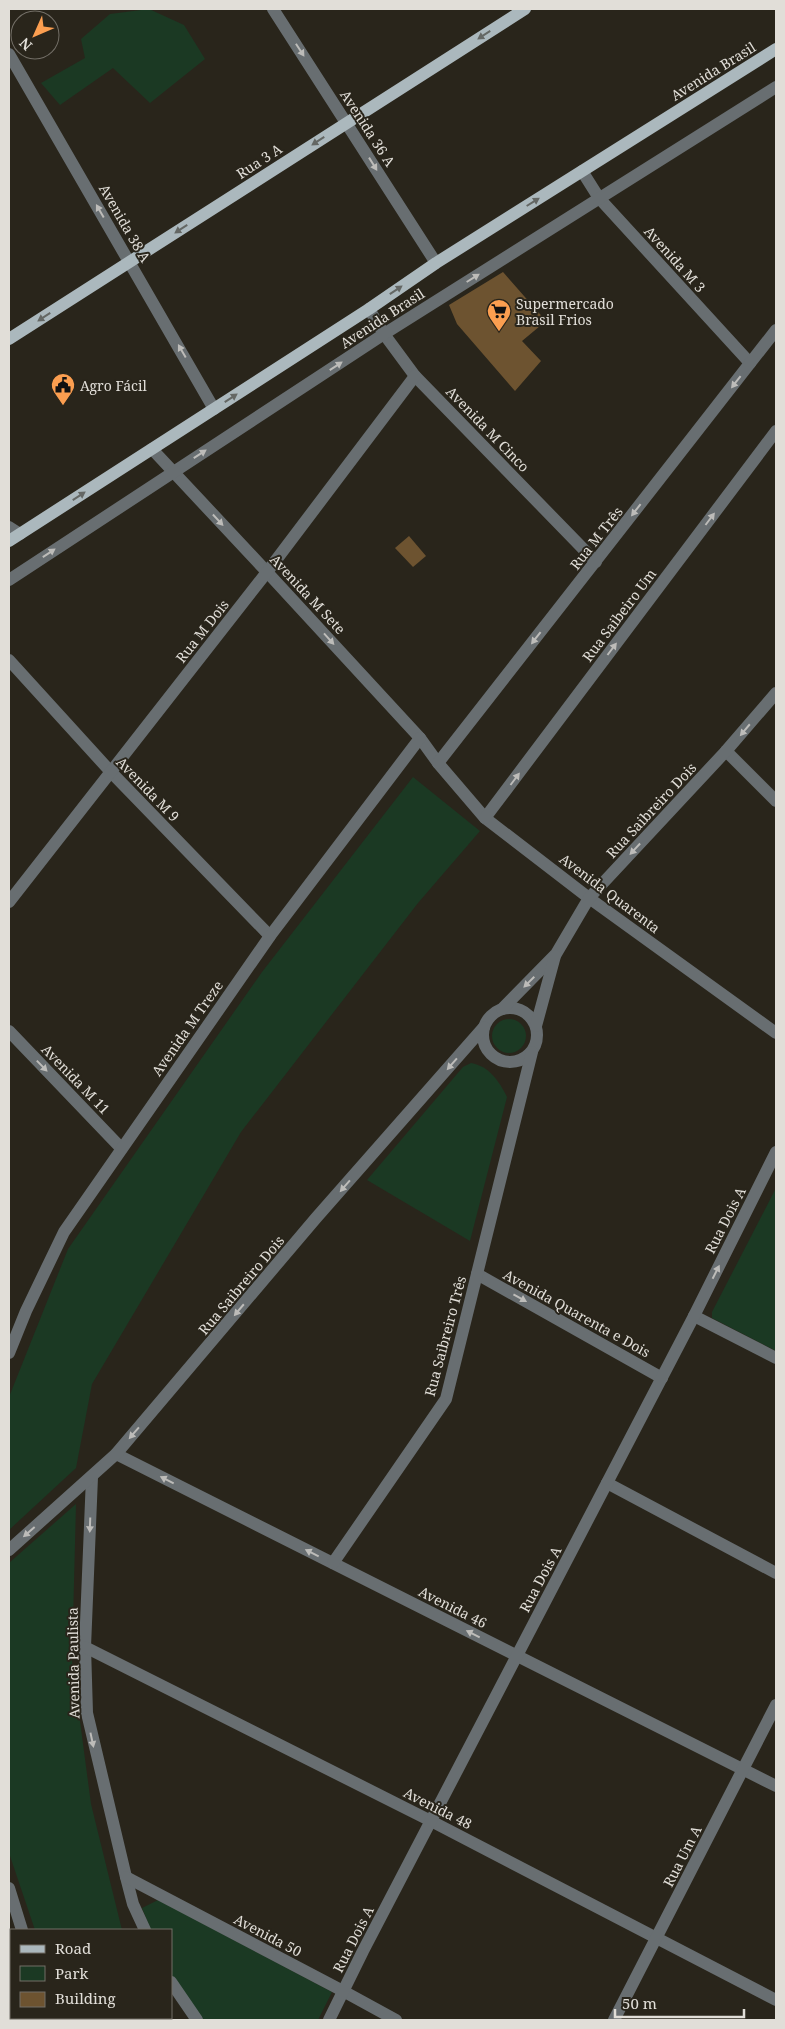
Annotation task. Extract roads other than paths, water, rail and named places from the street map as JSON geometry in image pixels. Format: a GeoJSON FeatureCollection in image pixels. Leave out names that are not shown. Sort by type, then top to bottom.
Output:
{"type":"FeatureCollection","features":[{"type":"Feature","properties":{"kind":"main road","name":"Rua 3 A"},"geometry":{"type":"LineString","coordinates":[[9,339],[525,9]]}},
{"type":"Feature","properties":{"kind":"main road","name":"Avenida Brasil"},"geometry":{"type":"LineString","coordinates":[[12,534],[152,450],[369,309],[436,263],[776,49]]}},
{"type":"Feature","properties":{"kind":"street","name":"Avenida 36 A"},"geometry":{"type":"LineString","coordinates":[[273,9],[436,263]]}},
{"type":"Feature","properties":{"kind":"street","name":"Avenida 38 A"},"geometry":{"type":"LineString","coordinates":[[9,54],[214,409]]}},
{"type":"Feature","properties":{"kind":"street","name":"Avenida Brasil"},"geometry":{"type":"LineString","coordinates":[[9,580],[384,334],[776,87]]}},
{"type":"Feature","properties":{"kind":"street","name":"Avenida M 3"},"geometry":{"type":"LineString","coordinates":[[582,171],[599,198],[750,363]]}},
{"type":"Feature","properties":{"kind":"street","name":"Avenida M Cinco"},"geometry":{"type":"LineString","coordinates":[[369,309],[384,334],[415,376],[596,562]]}},
{"type":"Feature","properties":{"kind":"street","name":"Rua M Três"},"geometry":{"type":"LineString","coordinates":[[438,763],[776,330]]}},
{"type":"Feature","properties":{"kind":"street","name":"Rua M Dois"},"geometry":{"type":"LineString","coordinates":[[9,902],[268,572],[415,376]]}},
{"type":"Feature","properties":{"kind":"street","name":"Rua Saibeiro Um"},"geometry":{"type":"LineString","coordinates":[[485,818],[776,431]]}},
{"type":"Feature","properties":{"kind":"street","name":"Avenida M Sete"},"geometry":{"type":"LineString","coordinates":[[152,450],[268,572],[420,738],[438,763]]}},
{"type":"Feature","properties":{"kind":"street","name":"Avenida M 9"},"geometry":{"type":"LineString","coordinates":[[9,660],[110,771],[270,936]]}},
{"type":"Feature","properties":{"kind":"street","name":"Rua Saibreiro Dois"},"geometry":{"type":"LineString","coordinates":[[502,1009],[556,954],[589,898],[726,751],[776,693]]}},
{"type":"Feature","properties":{"kind":"street","name":"Avenida M Treze"},"geometry":{"type":"LineString","coordinates":[[9,1353],[26,1311],[64,1232],[270,936],[420,738]]}},
{"type":"Feature","properties":{"kind":"street"},"geometry":{"type":"LineString","coordinates":[[726,751],[776,801]]}},
{"type":"Feature","properties":{"kind":"street","name":"Avenida Quarenta"},"geometry":{"type":"LineString","coordinates":[[438,763],[485,818],[589,898],[776,1033]]}},
{"type":"Feature","properties":{"kind":"street","name":"Rua Saibreiro Dois"},"geometry":{"type":"LineString","coordinates":[[536,1026],[556,954]]}},
{"type":"Feature","properties":{"kind":"street"},"geometry":{"type":"LineString","coordinates":[[502,1009],[519,1009],[526,1013],[536,1026],[536,1044],[532,1052],[516,1062],[498,1059],[490,1054],[485,1046],[483,1037],[484,1027],[494,1013],[502,1009]]}},
{"type":"Feature","properties":{"kind":"street","name":"Rua Saibreiro Dois"},"geometry":{"type":"LineString","coordinates":[[9,1550],[116,1454],[316,1218],[484,1027]]}},
{"type":"Feature","properties":{"kind":"street","name":"Avenida M 11"},"geometry":{"type":"LineString","coordinates":[[9,1031],[121,1148]]}},
{"type":"Feature","properties":{"kind":"street","name":"Rua Saibreiro Três"},"geometry":{"type":"LineString","coordinates":[[333,1563],[443,1406],[532,1052]]}},
{"type":"Feature","properties":{"kind":"street","name":"Rua Saibreiro Três"},"geometry":{"type":"LineString","coordinates":[[516,1062],[523,1088]]}},
{"type":"Feature","properties":{"kind":"street","name":"Rua Dois A"},"geometry":{"type":"LineString","coordinates":[[329,2020],[516,1656],[694,1316],[776,1152]]}},
{"type":"Feature","properties":{"kind":"street","name":"Avenida Quarenta e Dois"},"geometry":{"type":"LineString","coordinates":[[477,1274],[662,1378]]}},
{"type":"Feature","properties":{"kind":"street"},"geometry":{"type":"LineString","coordinates":[[694,1316],[776,1358]]}},
{"type":"Feature","properties":{"kind":"street","name":"Avenida 46"},"geometry":{"type":"LineString","coordinates":[[116,1454],[776,1786]]}},
{"type":"Feature","properties":{"kind":"street","name":"Avenida Paulista"},"geometry":{"type":"LineString","coordinates":[[92,1477],[84,1647],[86,1714],[133,1904],[136,1929]]}},
{"type":"Feature","properties":{"kind":"street"},"geometry":{"type":"LineString","coordinates":[[607,1483],[776,1573]]}},
{"type":"Feature","properties":{"kind":"street","name":"Avenida 48"},"geometry":{"type":"LineString","coordinates":[[84,1647],[431,1820],[776,2000]]}},
{"type":"Feature","properties":{"kind":"street","name":"Rua Um A"},"geometry":{"type":"LineString","coordinates":[[614,2020],[776,1705]]}},
{"type":"Feature","properties":{"kind":"street","name":"Avenida 50"},"geometry":{"type":"LineString","coordinates":[[126,1877],[396,2020]]}},
{"type":"Feature","properties":{"kind":"street"},"geometry":{"type":"LineString","coordinates":[[9,1888],[22,1929]]}},
{"type":"Feature","properties":{"kind":"street","name":"Avenida Paulista"},"geometry":{"type":"LineString","coordinates":[[133,1904],[145,1929]]}},
{"type":"Feature","properties":{"kind":"street"},"geometry":{"type":"LineString","coordinates":[[172,1983],[197,2020]]}},
{"type":"Feature","properties":{"kind":"place","name":"Supermercado Brasil Frios"},"geometry":{"type":"Point","coordinates":[499,332]}},
{"type":"Feature","properties":{"kind":"place","name":"Agro Fácil"},"geometry":{"type":"Point","coordinates":[63,406]}}]}
